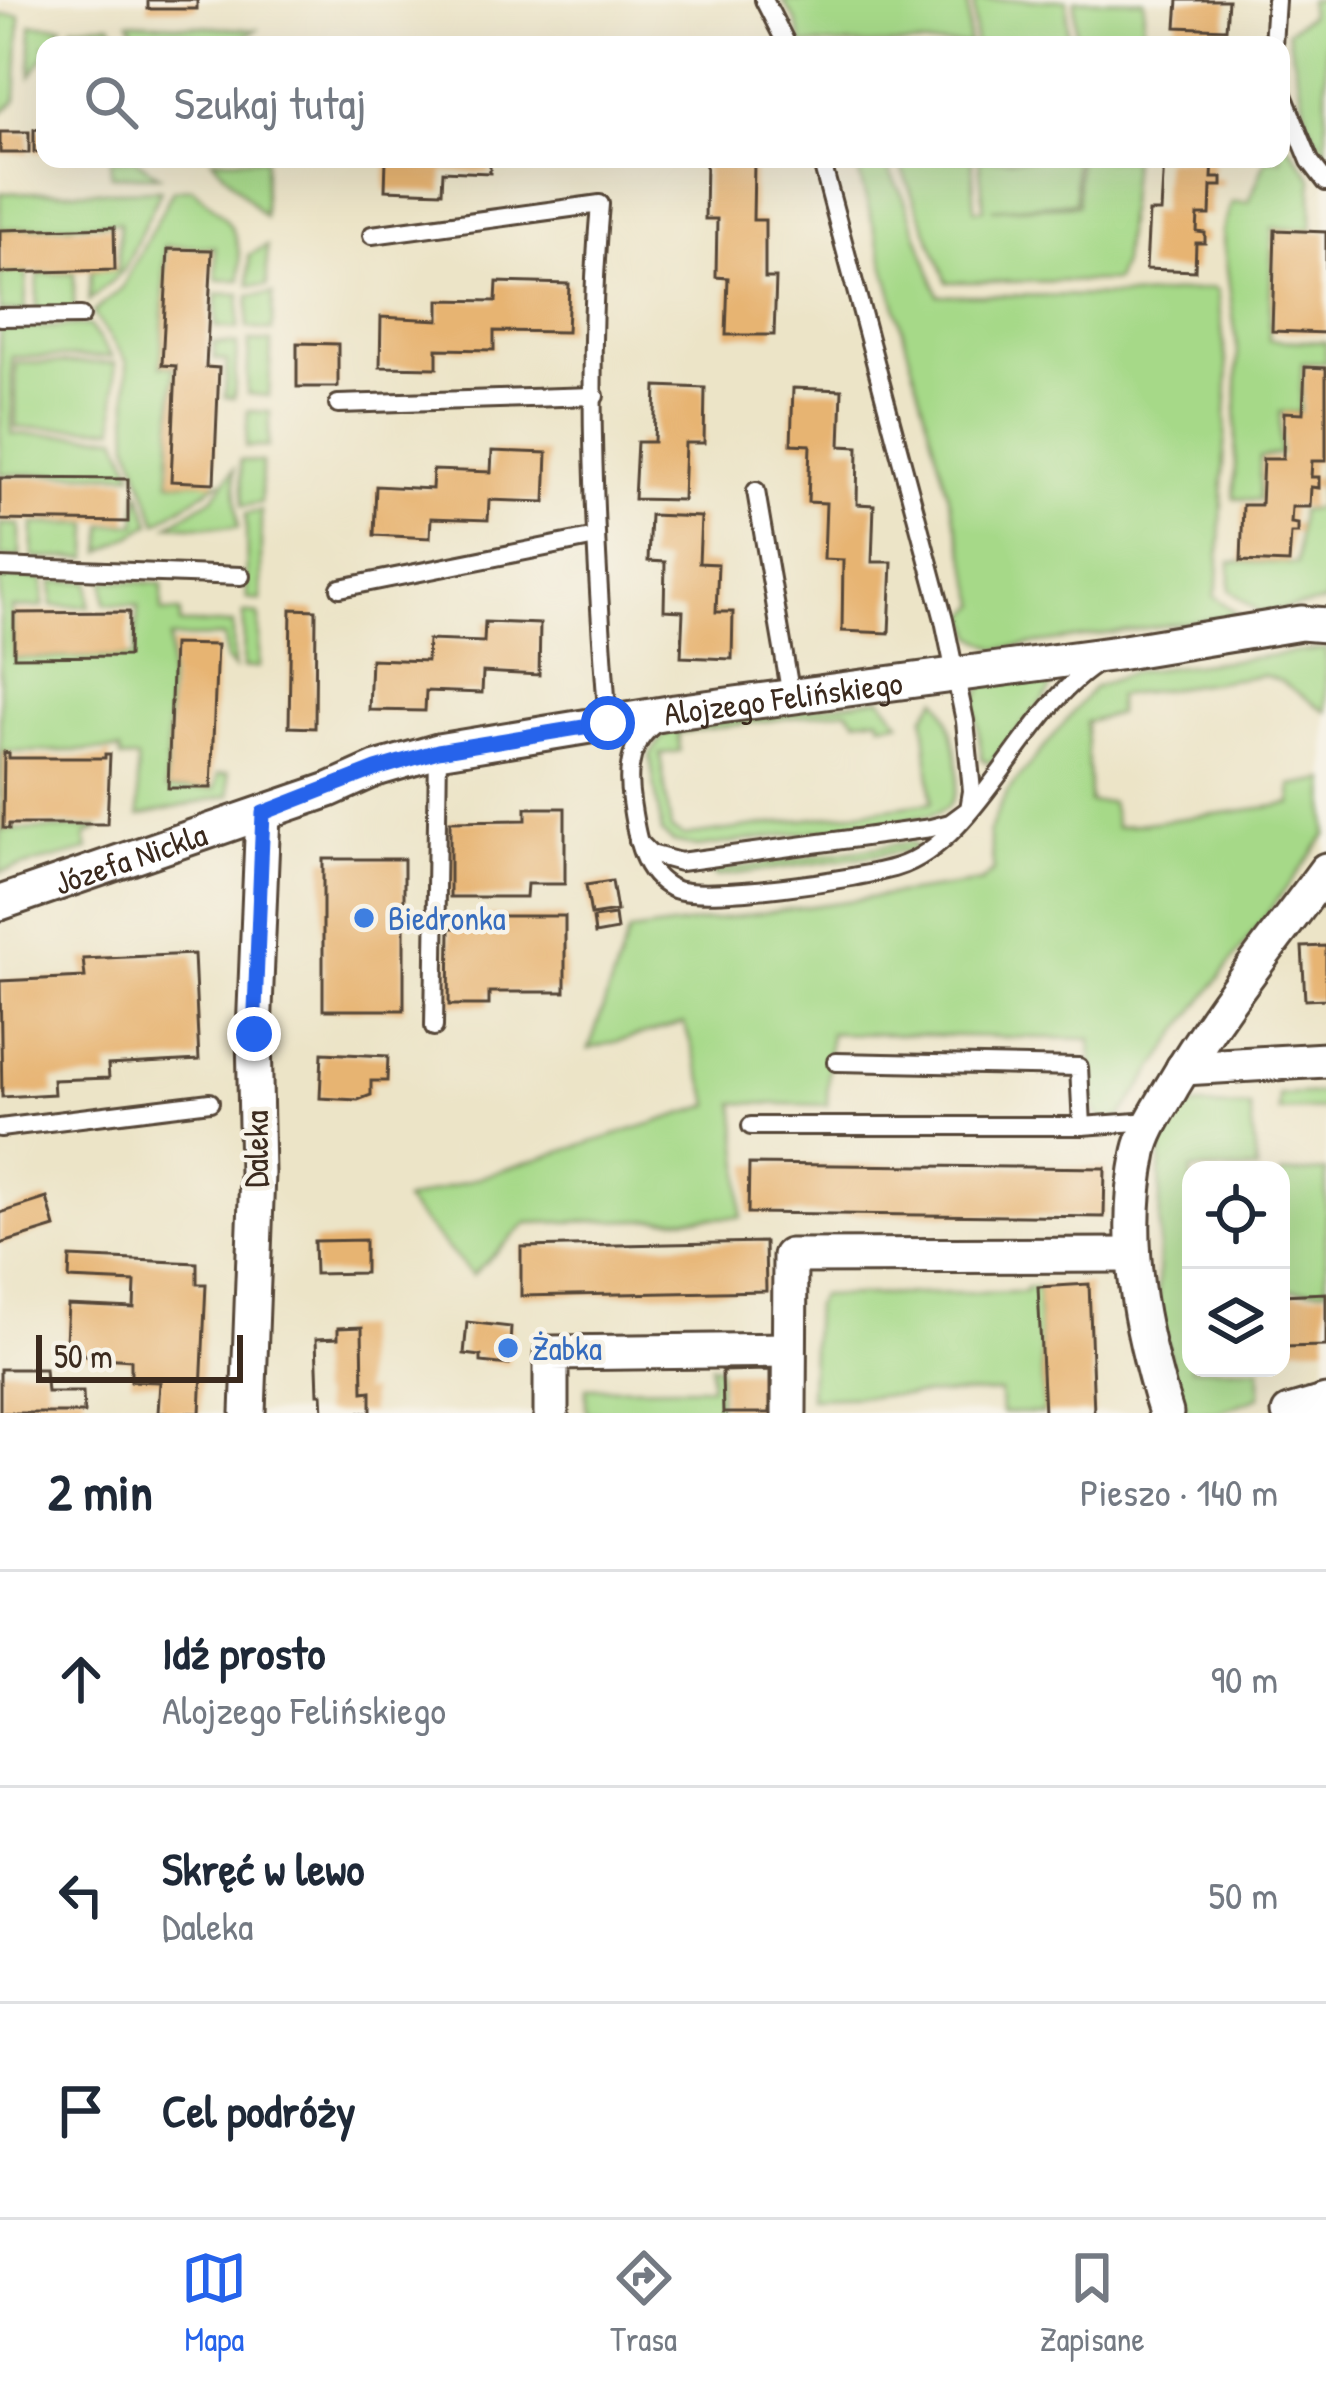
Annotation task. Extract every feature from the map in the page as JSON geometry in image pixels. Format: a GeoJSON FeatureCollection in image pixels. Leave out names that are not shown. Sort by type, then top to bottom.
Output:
{"type":"FeatureCollection","features":[{"type":"Feature","properties":{"kind":"street","name":"Alojzego Felińskiego"},"geometry":{"type":"LineString","coordinates":[[263,813],[376,769],[438,751],[675,712],[1118,653],[1301,623],[1326,625]]}},
{"type":"Feature","properties":{"kind":"street","name":"Józefa Nickla"},"geometry":{"type":"LineString","coordinates":[[0,903],[263,813]]}},
{"type":"Feature","properties":{"kind":"street","name":"Daleka"},"geometry":{"type":"LineString","coordinates":[[248,1413],[263,813]]}},
{"type":"Feature","properties":{"kind":"street"},"geometry":{"type":"LineString","coordinates":[[1166,1413],[1145,1345],[1133,1255],[1141,1151],[1152,1121],[1183,1068],[1326,870]]}},
{"type":"Feature","properties":{"kind":"street"},"geometry":{"type":"LineString","coordinates":[[1183,1068],[1326,1060]]}},
{"type":"Feature","properties":{"kind":"street"},"geometry":{"type":"LineString","coordinates":[[789,1413],[790,1256],[1133,1255]]}},
{"type":"Feature","properties":{"kind":"street"},"geometry":{"type":"LineString","coordinates":[[551,1413],[551,1353],[788,1350]]}},
{"type":"Feature","properties":{"kind":"street"},"geometry":{"type":"LineString","coordinates":[[1289,1413],[1326,1402]]}},
{"type":"Feature","properties":{"kind":"lane"},"geometry":{"type":"LineString","coordinates":[[764,0],[782,36]]}},
{"type":"Feature","properties":{"kind":"lane"},"geometry":{"type":"LineString","coordinates":[[1274,36],[1276,0]]}},
{"type":"Feature","properties":{"kind":"lane"},"geometry":{"type":"LineString","coordinates":[[1290,112],[1310,161],[1326,182]]}},
{"type":"Feature","properties":{"kind":"lane"},"geometry":{"type":"LineString","coordinates":[[638,842],[666,860],[710,860],[931,828],[969,809],[970,768],[956,674],[823,168]]}},
{"type":"Feature","properties":{"kind":"lane"},"geometry":{"type":"LineString","coordinates":[[372,235],[600,204],[596,538],[608,723]]}},
{"type":"Feature","properties":{"kind":"lane"},"geometry":{"type":"LineString","coordinates":[[0,317],[81,316]]}},
{"type":"Feature","properties":{"kind":"lane"},"geometry":{"type":"LineString","coordinates":[[338,404],[595,396]]}},
{"type":"Feature","properties":{"kind":"lane"},"geometry":{"type":"LineString","coordinates":[[756,491],[791,696]]}},
{"type":"Feature","properties":{"kind":"lane"},"geometry":{"type":"LineString","coordinates":[[340,589],[596,538]]}},
{"type":"Feature","properties":{"kind":"lane"},"geometry":{"type":"LineString","coordinates":[[0,567],[241,576]]}},
{"type":"Feature","properties":{"kind":"lane"},"geometry":{"type":"LineString","coordinates":[[675,712],[636,741],[629,763],[628,787],[638,842],[656,876],[670,887],[689,894],[712,894],[897,868],[944,840],[1070,685],[1118,653]]}},
{"type":"Feature","properties":{"kind":"lane"},"geometry":{"type":"LineString","coordinates":[[434,1027],[438,751]]}},
{"type":"Feature","properties":{"kind":"lane"},"geometry":{"type":"LineString","coordinates":[[836,1062],[1079,1067],[1082,1126]]}},
{"type":"Feature","properties":{"kind":"lane"},"geometry":{"type":"LineString","coordinates":[[0,1128],[210,1102]]}},
{"type":"Feature","properties":{"kind":"lane"},"geometry":{"type":"LineString","coordinates":[[751,1126],[1082,1126],[1152,1121]]}},
{"type":"Feature","properties":{"kind":"green space"},"geometry":{"type":"Polygon","coordinates":[[[782,0],[968,0],[969,36],[800,36],[782,0]]]}},
{"type":"Feature","properties":{"kind":"green space"},"geometry":{"type":"Polygon","coordinates":[[[974,0],[1067,0],[1068,36],[975,36],[974,0]]]}},
{"type":"Feature","properties":{"kind":"green space"},"geometry":{"type":"Polygon","coordinates":[[[1075,0],[1144,0],[1143,36],[1076,36],[1075,0]]]}},
{"type":"Feature","properties":{"kind":"green space"},"geometry":{"type":"Polygon","coordinates":[[[1309,0],[1326,0],[1326,155],[1308,122],[1287,31],[1309,16],[1309,0]]]}},
{"type":"Feature","properties":{"kind":"green space"},"geometry":{"type":"Polygon","coordinates":[[[0,15],[20,15],[16,101],[0,114],[0,15]]]}},
{"type":"Feature","properties":{"kind":"green space"},"geometry":{"type":"Polygon","coordinates":[[[129,22],[256,30],[246,36],[136,36],[129,22]]]}},
{"type":"Feature","properties":{"kind":"green space"},"geometry":{"type":"Polygon","coordinates":[[[111,24],[118,36],[68,36],[73,26],[111,24]]]}},
{"type":"Feature","properties":{"kind":"green space"},"geometry":{"type":"Polygon","coordinates":[[[31,25],[63,26],[57,36],[36,36],[36,68],[31,76],[31,25]]]}},
{"type":"Feature","properties":{"kind":"green space"},"geometry":{"type":"Polygon","coordinates":[[[1290,148],[1312,178],[1312,229],[1272,228],[1269,340],[1326,342],[1326,363],[1302,363],[1300,412],[1280,412],[1280,454],[1260,457],[1259,500],[1234,498],[1238,353],[1222,231],[1232,202],[1249,202],[1262,168],[1290,168],[1290,148]]]}},
{"type":"Feature","properties":{"kind":"green space"},"geometry":{"type":"Polygon","coordinates":[[[111,168],[148,168],[159,176],[111,176],[111,168]]]}},
{"type":"Feature","properties":{"kind":"green space"},"geometry":{"type":"Polygon","coordinates":[[[220,168],[265,168],[264,217],[220,168]]]}},
{"type":"Feature","properties":{"kind":"green space"},"geometry":{"type":"Polygon","coordinates":[[[858,168],[887,168],[904,198],[938,295],[1143,296],[1217,291],[1228,376],[1214,596],[1239,615],[997,649],[974,636],[968,615],[979,605],[858,168]]]}},
{"type":"Feature","properties":{"kind":"green space"},"geometry":{"type":"Polygon","coordinates":[[[902,168],[973,168],[975,210],[984,209],[980,168],[1074,168],[1076,202],[992,209],[1078,205],[1078,168],[1131,168],[1122,263],[1115,281],[947,282],[902,168]]]}},
{"type":"Feature","properties":{"kind":"green space"},"geometry":{"type":"Polygon","coordinates":[[[192,188],[230,226],[238,248],[240,280],[217,280],[215,247],[165,246],[161,366],[174,367],[169,482],[220,482],[157,523],[129,444],[127,362],[93,313],[122,288],[173,190],[192,188]]]}},
{"type":"Feature","properties":{"kind":"green space"},"geometry":{"type":"Polygon","coordinates":[[[161,190],[124,270],[89,301],[91,271],[118,270],[120,222],[1,229],[0,248],[0,193],[161,190]]]}},
{"type":"Feature","properties":{"kind":"green space"},"geometry":{"type":"Polygon","coordinates":[[[267,246],[267,286],[249,285],[249,255],[267,246]]]}},
{"type":"Feature","properties":{"kind":"green space"},"geometry":{"type":"Polygon","coordinates":[[[27,272],[25,311],[0,311],[0,273],[27,272]]]}},
{"type":"Feature","properties":{"kind":"green space"},"geometry":{"type":"Polygon","coordinates":[[[38,274],[74,274],[74,311],[36,312],[38,274]]]}},
{"type":"Feature","properties":{"kind":"green space"},"geometry":{"type":"Polygon","coordinates":[[[217,294],[240,294],[238,329],[216,327],[217,294]]]}},
{"type":"Feature","properties":{"kind":"green space"},"geometry":{"type":"Polygon","coordinates":[[[273,294],[272,331],[247,328],[249,296],[273,294]]]}},
{"type":"Feature","properties":{"kind":"green space"},"geometry":{"type":"Polygon","coordinates":[[[89,325],[112,357],[12,357],[12,434],[118,436],[133,474],[0,474],[0,330],[89,325]]]}},
{"type":"Feature","properties":{"kind":"green space"},"geometry":{"type":"Polygon","coordinates":[[[249,341],[271,342],[269,396],[247,394],[249,341]]]}},
{"type":"Feature","properties":{"kind":"green space"},"geometry":{"type":"Polygon","coordinates":[[[214,343],[237,344],[234,398],[225,397],[227,361],[215,359],[214,343]]]}},
{"type":"Feature","properties":{"kind":"green space"},"geometry":{"type":"Polygon","coordinates":[[[16,363],[115,363],[115,428],[16,428],[16,363]]]}},
{"type":"Feature","properties":{"kind":"green space"},"geometry":{"type":"Polygon","coordinates":[[[248,411],[270,412],[268,447],[246,447],[248,411]]]}},
{"type":"Feature","properties":{"kind":"green space"},"geometry":{"type":"Polygon","coordinates":[[[240,460],[262,462],[261,503],[243,506],[240,460]]]}},
{"type":"Feature","properties":{"kind":"green space"},"geometry":{"type":"Polygon","coordinates":[[[1322,463],[1326,463],[1326,602],[1260,613],[1230,590],[1230,562],[1297,564],[1300,510],[1319,508],[1322,463]]]}},
{"type":"Feature","properties":{"kind":"green space"},"geometry":{"type":"Polygon","coordinates":[[[234,469],[238,528],[169,525],[214,497],[234,469]]]}},
{"type":"Feature","properties":{"kind":"green space"},"geometry":{"type":"Polygon","coordinates":[[[139,490],[151,524],[102,552],[104,525],[136,524],[139,490]]]}},
{"type":"Feature","properties":{"kind":"green space"},"geometry":{"type":"Polygon","coordinates":[[[261,511],[261,601],[247,599],[246,514],[261,511]]]}},
{"type":"Feature","properties":{"kind":"green space"},"geometry":{"type":"Polygon","coordinates":[[[0,524],[20,525],[20,557],[0,557],[0,524]]]}},
{"type":"Feature","properties":{"kind":"green space"},"geometry":{"type":"Polygon","coordinates":[[[33,524],[90,524],[89,558],[33,558],[33,524]]]}},
{"type":"Feature","properties":{"kind":"green space"},"geometry":{"type":"Polygon","coordinates":[[[0,578],[43,579],[43,607],[12,608],[13,658],[134,657],[138,606],[105,604],[104,580],[162,584],[162,612],[180,612],[180,624],[233,624],[234,668],[226,660],[224,637],[170,638],[166,789],[215,789],[218,774],[228,773],[230,795],[139,816],[137,759],[121,758],[120,750],[2,752],[2,830],[99,828],[85,836],[88,850],[0,872],[0,578]]]}},
{"type":"Feature","properties":{"kind":"green space"},"geometry":{"type":"Polygon","coordinates":[[[89,581],[89,606],[52,606],[52,582],[89,581]]]}},
{"type":"Feature","properties":{"kind":"green space"},"geometry":{"type":"Polygon","coordinates":[[[244,613],[259,615],[259,667],[243,668],[244,613]]]}},
{"type":"Feature","properties":{"kind":"green space"},"geometry":{"type":"Polygon","coordinates":[[[1326,649],[1326,712],[1281,681],[1263,675],[1117,696],[1117,714],[1086,722],[1090,803],[1111,802],[1116,827],[1292,804],[1291,786],[1326,780],[1326,835],[1120,1118],[1101,1120],[1093,1107],[1091,1039],[830,1033],[827,1105],[735,1103],[741,1217],[527,1223],[472,1275],[404,1201],[711,1105],[684,1023],[589,1049],[629,932],[981,882],[994,871],[989,833],[1008,791],[1093,688],[1133,672],[1326,649]]]}},
{"type":"Feature","properties":{"kind":"green space"},"geometry":{"type":"Polygon","coordinates":[[[1049,676],[1048,694],[987,763],[982,759],[975,705],[983,685],[1049,676]]]}},
{"type":"Feature","properties":{"kind":"green space"},"geometry":{"type":"Polygon","coordinates":[[[881,698],[900,722],[881,724],[879,717],[856,720],[847,710],[678,733],[680,751],[660,754],[671,829],[684,836],[932,802],[924,717],[937,698],[948,719],[957,763],[956,791],[945,809],[928,816],[698,847],[673,842],[662,833],[650,756],[661,738],[677,727],[881,698]]]}},
{"type":"Feature","properties":{"kind":"green space"},"geometry":{"type":"Polygon","coordinates":[[[911,842],[917,847],[912,850],[716,877],[711,872],[911,842]]]}},
{"type":"Feature","properties":{"kind":"green space"},"geometry":{"type":"Polygon","coordinates":[[[1326,1093],[1326,1109],[1279,1111],[1279,1095],[1326,1093]]]}},
{"type":"Feature","properties":{"kind":"green space"},"geometry":{"type":"Polygon","coordinates":[[[1181,1106],[1250,1107],[1256,1161],[1182,1161],[1182,1377],[1260,1377],[1260,1397],[1216,1413],[1189,1413],[1179,1396],[1158,1307],[1161,1140],[1181,1106]]]}},
{"type":"Feature","properties":{"kind":"green space"},"geometry":{"type":"Polygon","coordinates":[[[1326,1171],[1326,1289],[1290,1290],[1290,1173],[1326,1171]]]}},
{"type":"Feature","properties":{"kind":"green space"},"geometry":{"type":"Polygon","coordinates":[[[1038,1287],[1043,1413],[1001,1413],[1000,1392],[810,1398],[814,1305],[820,1296],[1025,1292],[1038,1287]]]}},
{"type":"Feature","properties":{"kind":"green space"},"geometry":{"type":"Polygon","coordinates":[[[711,1365],[719,1367],[719,1413],[586,1413],[586,1388],[710,1387],[711,1365]]]}},
{"type":"Feature","properties":{"kind":"building"},"geometry":{"type":"Polygon","coordinates":[[[148,0],[197,0],[197,9],[148,9],[148,0]]]}},
{"type":"Feature","properties":{"kind":"building"},"geometry":{"type":"Polygon","coordinates":[[[1178,0],[1228,0],[1226,29],[1176,27],[1178,0]]]}},
{"type":"Feature","properties":{"kind":"building"},"geometry":{"type":"Polygon","coordinates":[[[0,132],[29,132],[29,153],[0,153],[0,132]]]}},
{"type":"Feature","properties":{"kind":"building"},"geometry":{"type":"Polygon","coordinates":[[[386,168],[490,168],[490,173],[443,171],[442,192],[385,190],[386,168]]]}},
{"type":"Feature","properties":{"kind":"building"},"geometry":{"type":"Polygon","coordinates":[[[706,168],[754,168],[753,220],[765,220],[765,278],[776,278],[774,335],[726,335],[728,278],[716,277],[717,219],[705,219],[706,168]]]}},
{"type":"Feature","properties":{"kind":"building"},"geometry":{"type":"Polygon","coordinates":[[[1163,168],[1213,168],[1212,178],[1222,178],[1222,186],[1211,186],[1210,215],[1198,215],[1197,232],[1205,233],[1205,243],[1196,243],[1195,271],[1146,269],[1149,212],[1161,212],[1163,168]]]}},
{"type":"Feature","properties":{"kind":"building"},"geometry":{"type":"Polygon","coordinates":[[[114,227],[115,270],[0,273],[0,230],[114,227]]]}},
{"type":"Feature","properties":{"kind":"building"},"geometry":{"type":"Polygon","coordinates":[[[1275,230],[1326,232],[1326,333],[1272,331],[1275,230]]]}},
{"type":"Feature","properties":{"kind":"building"},"geometry":{"type":"Polygon","coordinates":[[[168,249],[212,250],[206,367],[219,368],[214,483],[171,481],[176,366],[162,365],[168,249]]]}},
{"type":"Feature","properties":{"kind":"building"},"geometry":{"type":"Polygon","coordinates":[[[497,282],[569,284],[567,332],[494,331],[494,350],[437,349],[437,368],[380,367],[381,317],[439,320],[439,300],[496,301],[497,282]]]}},
{"type":"Feature","properties":{"kind":"building"},"geometry":{"type":"Polygon","coordinates":[[[297,343],[338,344],[338,387],[297,387],[297,343]]]}},
{"type":"Feature","properties":{"kind":"building"},"geometry":{"type":"Polygon","coordinates":[[[1305,367],[1326,368],[1326,461],[1312,461],[1311,477],[1319,477],[1319,488],[1311,487],[1310,507],[1292,507],[1291,523],[1298,524],[1298,533],[1291,533],[1289,563],[1241,561],[1243,505],[1261,505],[1263,459],[1283,459],[1284,412],[1303,413],[1305,367]]]}},
{"type":"Feature","properties":{"kind":"building"},"geometry":{"type":"Polygon","coordinates":[[[656,386],[705,388],[704,443],[685,443],[683,500],[634,499],[637,442],[654,442],[656,386]]]}},
{"type":"Feature","properties":{"kind":"building"},"geometry":{"type":"Polygon","coordinates":[[[793,388],[842,390],[840,446],[858,447],[857,504],[874,505],[872,562],[892,562],[889,633],[842,631],[843,560],[824,559],[826,503],[808,502],[810,445],[791,444],[793,388]]]}},
{"type":"Feature","properties":{"kind":"building"},"geometry":{"type":"Polygon","coordinates":[[[492,451],[547,453],[545,502],[489,500],[488,520],[431,518],[430,538],[374,535],[376,486],[432,489],[433,470],[491,472],[492,451]]]}},
{"type":"Feature","properties":{"kind":"building"},"geometry":{"type":"Polygon","coordinates":[[[0,478],[128,479],[128,522],[0,520],[0,478]]]}},
{"type":"Feature","properties":{"kind":"building"},"geometry":{"type":"Polygon","coordinates":[[[650,515],[701,517],[699,563],[718,564],[716,612],[733,612],[732,659],[681,657],[683,611],[664,610],[665,562],[648,561],[650,515]]]}},
{"type":"Feature","properties":{"kind":"building"},"geometry":{"type":"Polygon","coordinates":[[[291,609],[316,610],[315,728],[289,727],[291,609]]]}},
{"type":"Feature","properties":{"kind":"building"},"geometry":{"type":"Polygon","coordinates":[[[129,612],[128,656],[14,657],[14,613],[129,612]]]}},
{"type":"Feature","properties":{"kind":"building"},"geometry":{"type":"Polygon","coordinates":[[[485,622],[540,624],[539,675],[483,672],[482,693],[426,691],[425,711],[369,710],[371,659],[427,661],[428,640],[484,642],[485,622]]]}},
{"type":"Feature","properties":{"kind":"building"},"geometry":{"type":"Polygon","coordinates":[[[173,644],[217,645],[211,788],[168,788],[173,644]]]}},
{"type":"Feature","properties":{"kind":"building"},"geometry":{"type":"Polygon","coordinates":[[[4,752],[9,758],[105,758],[110,754],[107,824],[9,824],[9,829],[3,828],[4,752]]]}},
{"type":"Feature","properties":{"kind":"building"},"geometry":{"type":"Polygon","coordinates":[[[526,808],[565,808],[565,884],[527,884],[526,897],[450,897],[450,821],[526,820],[526,808]]]}},
{"type":"Feature","properties":{"kind":"building"},"geometry":{"type":"Polygon","coordinates":[[[323,859],[404,859],[404,1010],[323,1010],[323,859]]]}},
{"type":"Feature","properties":{"kind":"building"},"geometry":{"type":"Polygon","coordinates":[[[612,881],[617,911],[591,915],[586,885],[612,881]]]}},
{"type":"Feature","properties":{"kind":"building"},"geometry":{"type":"Polygon","coordinates":[[[615,915],[617,930],[595,934],[593,918],[615,915]]]}},
{"type":"Feature","properties":{"kind":"building"},"geometry":{"type":"Polygon","coordinates":[[[489,916],[565,916],[565,992],[489,992],[489,1005],[449,1005],[450,928],[488,928],[489,916]]]}},
{"type":"Feature","properties":{"kind":"building"},"geometry":{"type":"Polygon","coordinates":[[[1326,946],[1326,999],[1305,1000],[1302,947],[1326,946]]]}},
{"type":"Feature","properties":{"kind":"building"},"geometry":{"type":"Polygon","coordinates":[[[194,954],[199,1060],[108,1065],[109,1078],[53,1080],[54,1094],[2,1097],[0,981],[85,977],[83,959],[194,954]]]}},
{"type":"Feature","properties":{"kind":"building"},"geometry":{"type":"Polygon","coordinates":[[[322,1053],[388,1056],[387,1081],[371,1081],[371,1095],[358,1100],[320,1098],[322,1053]]]}},
{"type":"Feature","properties":{"kind":"building"},"geometry":{"type":"Polygon","coordinates":[[[749,1164],[1105,1168],[1104,1217],[748,1213],[749,1164]]]}},
{"type":"Feature","properties":{"kind":"building"},"geometry":{"type":"Polygon","coordinates":[[[47,1198],[55,1227],[0,1244],[0,1213],[47,1198]]]}},
{"type":"Feature","properties":{"kind":"building"},"geometry":{"type":"Polygon","coordinates":[[[365,1240],[365,1273],[315,1274],[314,1241],[365,1240]]]}},
{"type":"Feature","properties":{"kind":"building"},"geometry":{"type":"Polygon","coordinates":[[[765,1242],[766,1291],[521,1296],[521,1247],[765,1242]]]}},
{"type":"Feature","properties":{"kind":"building"},"geometry":{"type":"Polygon","coordinates":[[[70,1257],[197,1263],[197,1284],[206,1284],[200,1413],[158,1413],[160,1382],[131,1381],[131,1360],[88,1357],[66,1342],[68,1305],[134,1308],[135,1282],[69,1279],[70,1257]]]}},
{"type":"Feature","properties":{"kind":"building"},"geometry":{"type":"Polygon","coordinates":[[[1089,1284],[1094,1413],[1044,1413],[1038,1287],[1089,1284]]]}},
{"type":"Feature","properties":{"kind":"building"},"geometry":{"type":"Polygon","coordinates":[[[1326,1293],[1326,1346],[1290,1347],[1290,1295],[1326,1293]]]}},
{"type":"Feature","properties":{"kind":"building"},"geometry":{"type":"Polygon","coordinates":[[[467,1322],[511,1327],[509,1365],[481,1362],[481,1356],[464,1354],[467,1322]]]}},
{"type":"Feature","properties":{"kind":"building"},"geometry":{"type":"Polygon","coordinates":[[[362,1327],[363,1392],[371,1391],[371,1413],[323,1413],[316,1339],[338,1338],[338,1328],[362,1327]]]}},
{"type":"Feature","properties":{"kind":"building"},"geometry":{"type":"Polygon","coordinates":[[[0,1369],[45,1369],[47,1392],[83,1392],[84,1413],[0,1413],[0,1369]]]}},
{"type":"Feature","properties":{"kind":"building"},"geometry":{"type":"Polygon","coordinates":[[[770,1370],[770,1413],[723,1413],[722,1371],[770,1370]]]}},
{"type":"Feature","properties":{"kind":"place","name":"Biedronka"},"geometry":{"type":"Point","coordinates":[364,918]}},
{"type":"Feature","properties":{"kind":"place","name":"Żabka"},"geometry":{"type":"Point","coordinates":[508,1348]}},
{"type":"Feature","properties":{"kind":"route"},"geometry":{"type":"LineString","coordinates":[[254,1034],[263,813],[376,769],[438,751],[608,723]]}}]}
